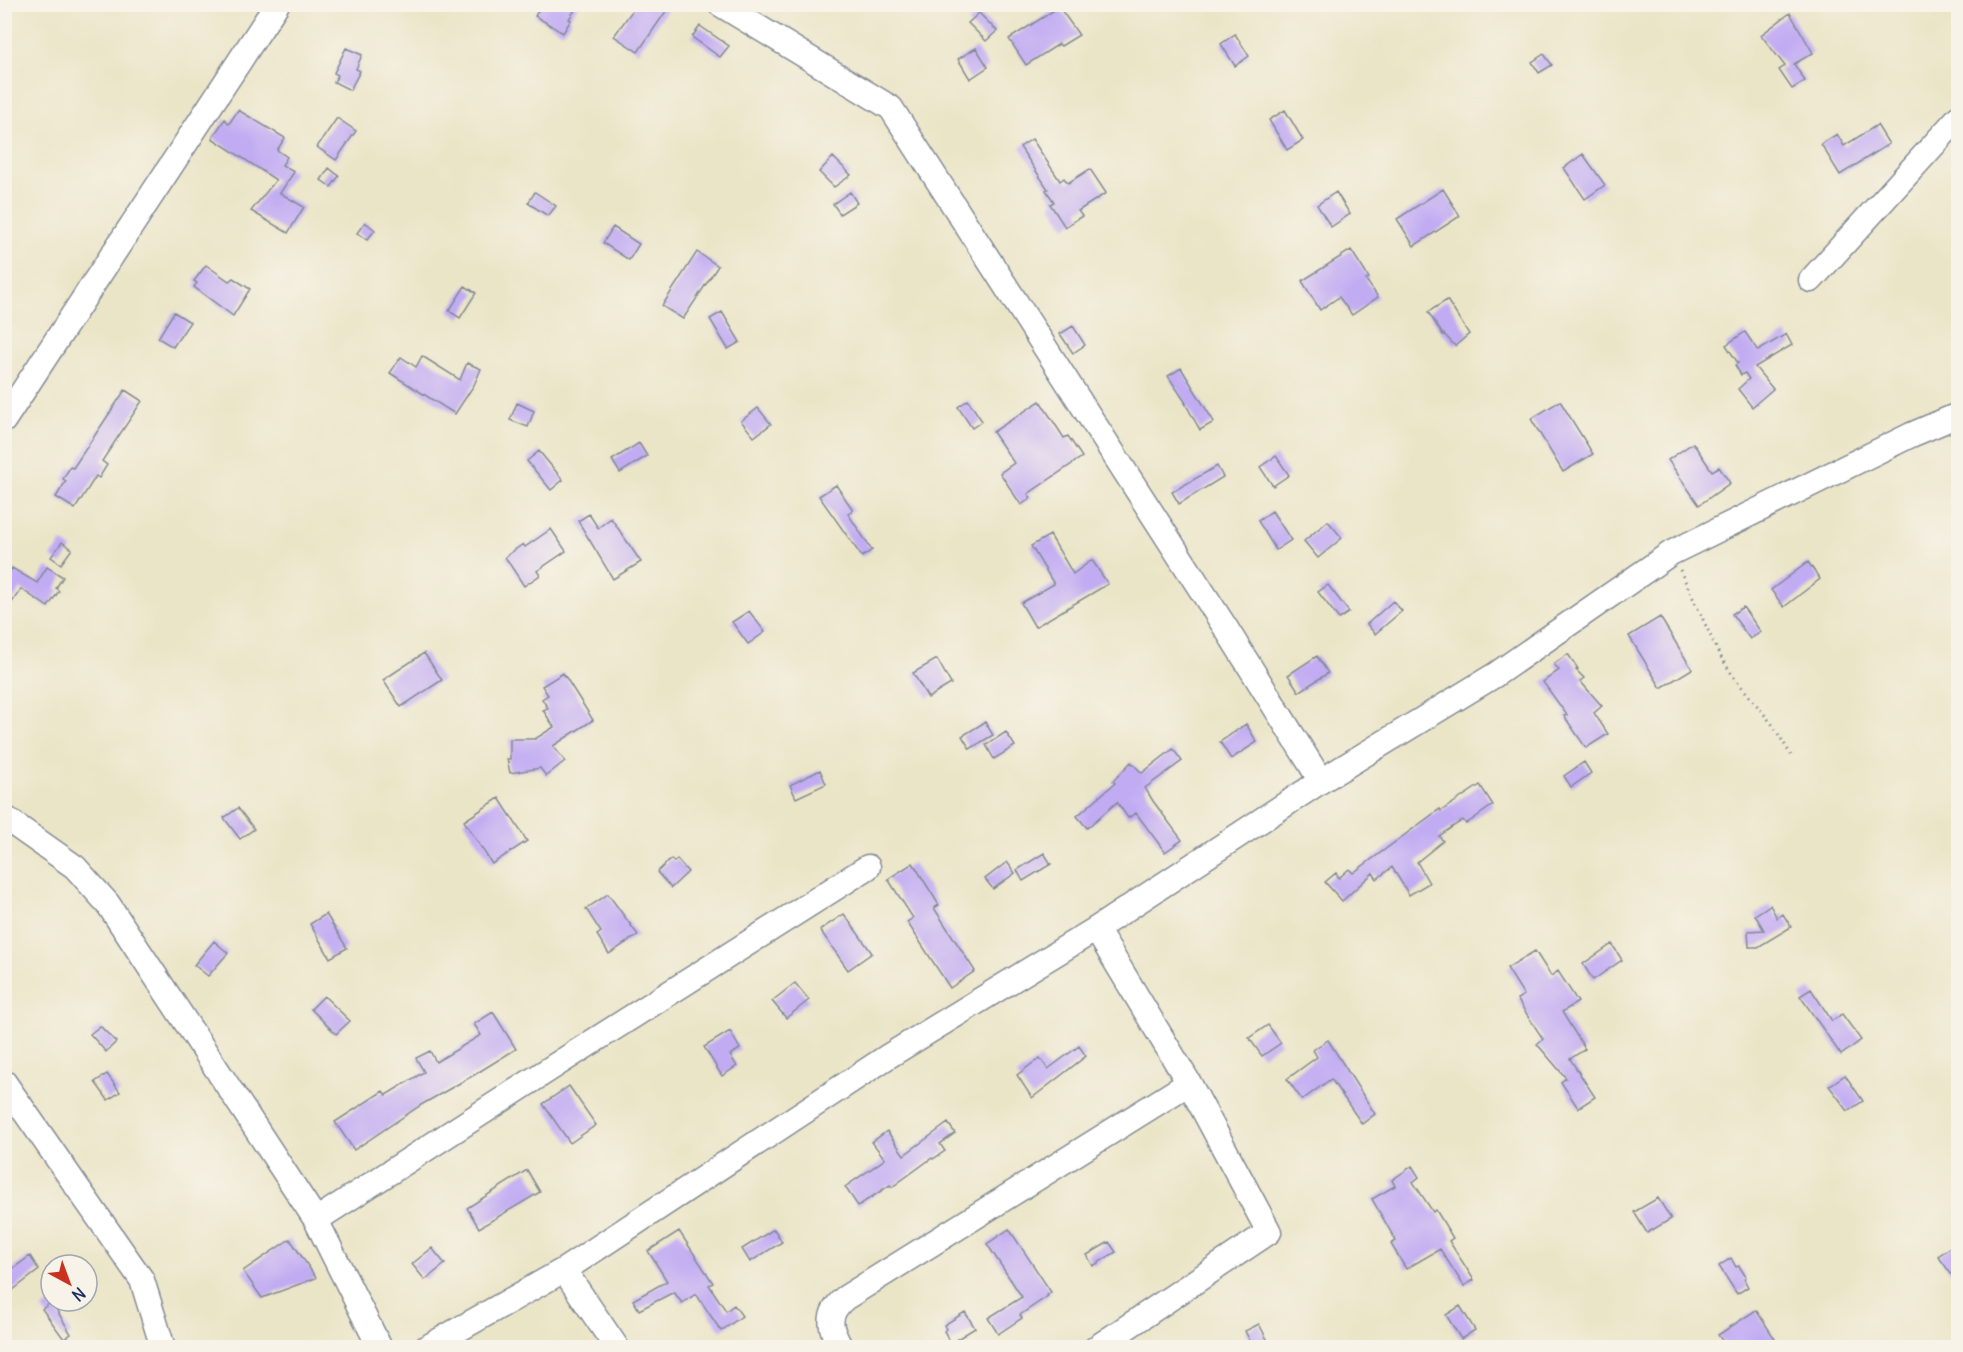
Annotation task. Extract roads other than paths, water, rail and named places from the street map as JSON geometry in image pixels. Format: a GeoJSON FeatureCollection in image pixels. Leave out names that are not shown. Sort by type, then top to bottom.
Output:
{"type":"FeatureCollection","features":[{"type":"Feature","properties":{"kind":"street"},"geometry":{"type":"LineString","coordinates":[[4,420],[277,4]]}},
{"type":"Feature","properties":{"kind":"street"},"geometry":{"type":"LineString","coordinates":[[720,4],[891,108],[1227,630],[1321,781]]}},
{"type":"Feature","properties":{"kind":"street"},"geometry":{"type":"LineString","coordinates":[[1811,280],[1959,118]]}},
{"type":"Feature","properties":{"kind":"street"},"geometry":{"type":"LineString","coordinates":[[426,1347],[564,1270],[887,1057],[1096,929],[1321,781],[1495,675],[1671,553],[1911,435],[1959,415]]}},
{"type":"Feature","properties":{"kind":"street"},"geometry":{"type":"LineString","coordinates":[[4,817],[75,867],[108,904],[316,1220],[380,1347]]}},
{"type":"Feature","properties":{"kind":"street"},"geometry":{"type":"LineString","coordinates":[[316,1220],[868,867]]}},
{"type":"Feature","properties":{"kind":"street"},"geometry":{"type":"LineString","coordinates":[[1096,929],[1189,1083],[1269,1232],[1129,1338],[1096,1347]]}},
{"type":"Feature","properties":{"kind":"street"},"geometry":{"type":"LineString","coordinates":[[4,1082],[142,1280],[163,1347]]}},
{"type":"Feature","properties":{"kind":"street"},"geometry":{"type":"LineString","coordinates":[[841,1347],[832,1330],[831,1321],[833,1312],[845,1298],[1189,1083]]}},
{"type":"Feature","properties":{"kind":"street"},"geometry":{"type":"LineString","coordinates":[[564,1270],[617,1347]]}}]}
